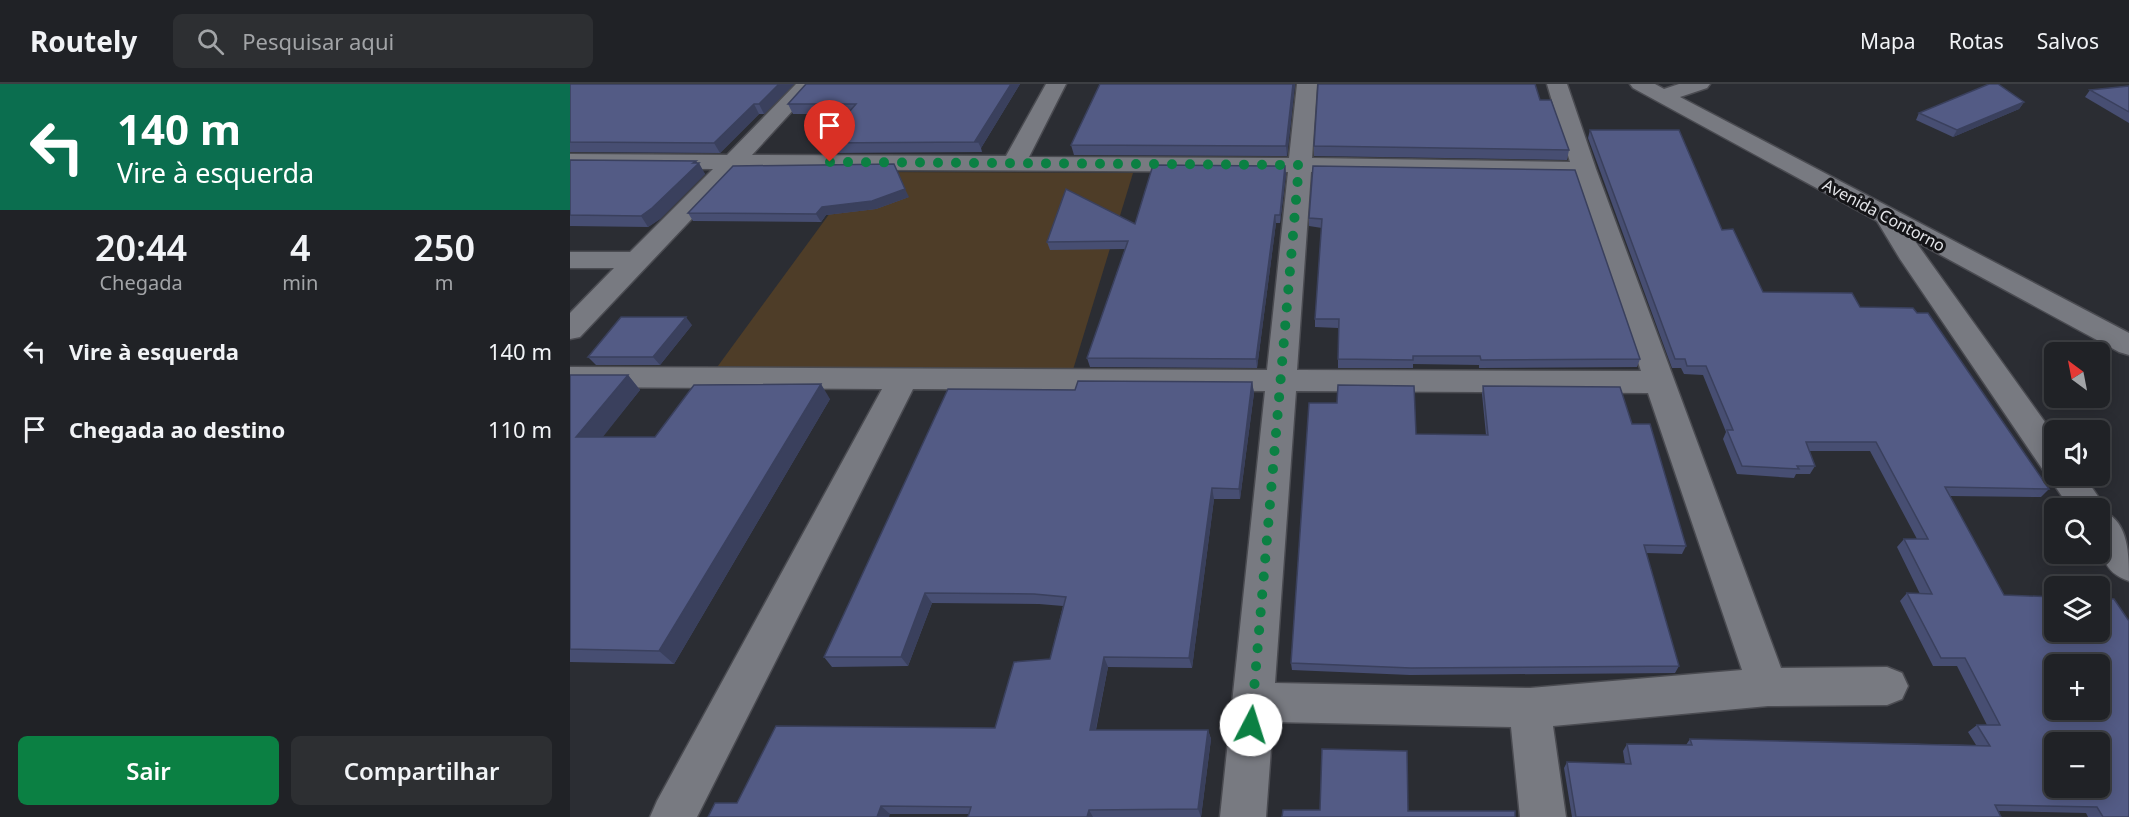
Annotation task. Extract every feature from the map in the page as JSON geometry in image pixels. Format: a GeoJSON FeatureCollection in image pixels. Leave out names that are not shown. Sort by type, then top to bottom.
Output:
{"type":"FeatureCollection","features":[{"type":"Feature","properties":{"kind":"street"},"geometry":{"type":"LineString","coordinates":[[570,330],[635,260],[736,162],[807,84]]}},
{"type":"Feature","properties":{"kind":"street"},"geometry":{"type":"LineString","coordinates":[[1014,163],[1056,84]]}},
{"type":"Feature","properties":{"kind":"street"},"geometry":{"type":"LineString","coordinates":[[1243,817],[1307,84]]}},
{"type":"Feature","properties":{"kind":"street"},"geometry":{"type":"LineString","coordinates":[[1557,84],[1584,169],[1768,687]]}},
{"type":"Feature","properties":{"kind":"street","name":"Avenida Contorno"},"geometry":{"type":"LineString","coordinates":[[1640,84],[1886,216],[2116,326],[2129,345]]}},
{"type":"Feature","properties":{"kind":"street"},"geometry":{"type":"LineString","coordinates":[[1663,96],[1700,84]]}},
{"type":"Feature","properties":{"kind":"street"},"geometry":{"type":"LineString","coordinates":[[570,160],[1584,169]]}},
{"type":"Feature","properties":{"kind":"street"},"geometry":{"type":"LineString","coordinates":[[1886,216],[1912,259],[2044,445]]}},
{"type":"Feature","properties":{"kind":"street"},"geometry":{"type":"LineString","coordinates":[[570,260],[635,260]]}},
{"type":"Feature","properties":{"kind":"street"},"geometry":{"type":"LineString","coordinates":[[570,377],[1659,382]]}},
{"type":"Feature","properties":{"kind":"street"},"geometry":{"type":"LineString","coordinates":[[673,817],[903,379]]}},
{"type":"Feature","properties":{"kind":"street"},"geometry":{"type":"LineString","coordinates":[[2110,539],[2129,566]]}},
{"type":"Feature","properties":{"kind":"street"},"geometry":{"type":"LineString","coordinates":[[1253,702],[1530,708],[1768,687],[1887,686]]}},
{"type":"Feature","properties":{"kind":"street"},"geometry":{"type":"LineString","coordinates":[[1530,708],[1543,817]]}},
{"type":"Feature","properties":{"kind":"shaded area"},"geometry":{"type":"Polygon","coordinates":[[[860,172],[1133,173],[1072,373],[715,370],[860,172]]]}},
{"type":"Feature","properties":{"kind":"building"},"geometry":{"type":"Polygon","coordinates":[[[570,84],[779,84],[759,104],[754,104],[714,143],[570,142],[570,84]]]}},
{"type":"Feature","properties":{"kind":"building"},"geometry":{"type":"Polygon","coordinates":[[[806,84],[1011,84],[975,141],[978,142],[822,143],[856,104],[788,104],[806,84]]]}},
{"type":"Feature","properties":{"kind":"building"},"geometry":{"type":"Polygon","coordinates":[[[1100,84],[1293,84],[1286,146],[1071,145],[1100,84]]]}},
{"type":"Feature","properties":{"kind":"building"},"geometry":{"type":"Polygon","coordinates":[[[1318,84],[1535,84],[1540,100],[1551,100],[1569,150],[1314,146],[1318,84]]]}},
{"type":"Feature","properties":{"kind":"building"},"geometry":{"type":"Polygon","coordinates":[[[1989,84],[1998,84],[2024,102],[1957,130],[1919,113],[1989,84]]]}},
{"type":"Feature","properties":{"kind":"building"},"geometry":{"type":"Polygon","coordinates":[[[2129,86],[2129,112],[2090,90],[2129,86]]]}},
{"type":"Feature","properties":{"kind":"building"},"geometry":{"type":"Polygon","coordinates":[[[1590,130],[1679,130],[1722,230],[1733,229],[1763,292],[1852,293],[1860,307],[1913,308],[1917,313],[1928,313],[2044,482],[2044,486],[2049,489],[1945,487],[2004,595],[2044,597],[2044,642],[2110,642],[2110,599],[2114,599],[2129,621],[2129,817],[2103,817],[2097,807],[1995,805],[2001,817],[1576,817],[1567,762],[1631,764],[1627,744],[1692,745],[1690,739],[1990,746],[1977,725],[2000,725],[1965,658],[1941,658],[1907,593],[1932,594],[1904,539],[1928,539],[1876,442],[1806,442],[1815,466],[1797,466],[1799,469],[1742,466],[1727,430],[1733,430],[1706,366],[1687,366],[1685,359],[1675,359],[1590,130]]]}},
{"type":"Feature","properties":{"kind":"building"},"geometry":{"type":"Polygon","coordinates":[[[570,160],[696,161],[693,163],[699,163],[641,216],[570,215],[570,160]]]}},
{"type":"Feature","properties":{"kind":"building"},"geometry":{"type":"Polygon","coordinates":[[[894,164],[905,189],[872,201],[822,207],[816,214],[688,213],[733,166],[894,164]]]}},
{"type":"Feature","properties":{"kind":"building"},"geometry":{"type":"Polygon","coordinates":[[[1153,165],[1285,166],[1280,215],[1275,215],[1256,359],[1087,358],[1128,241],[1047,242],[1066,189],[1135,224],[1153,165]]]}},
{"type":"Feature","properties":{"kind":"building"},"geometry":{"type":"Polygon","coordinates":[[[1313,166],[1575,170],[1640,359],[1481,360],[1480,356],[1413,356],[1413,360],[1338,359],[1339,319],[1315,319],[1322,219],[1309,218],[1313,166]]]}},
{"type":"Feature","properties":{"kind":"building"},"geometry":{"type":"Polygon","coordinates":[[[621,317],[686,317],[653,357],[588,357],[621,317]]]}},
{"type":"Feature","properties":{"kind":"building"},"geometry":{"type":"Polygon","coordinates":[[[570,375],[628,375],[576,437],[655,437],[694,385],[821,384],[659,651],[570,649],[570,375]]]}},
{"type":"Feature","properties":{"kind":"building"},"geometry":{"type":"Polygon","coordinates":[[[1078,381],[1252,382],[1239,489],[1212,488],[1189,658],[1104,657],[1090,730],[1208,730],[1198,809],[1089,810],[1087,817],[968,817],[971,807],[881,806],[877,817],[708,817],[715,803],[737,803],[776,726],[995,728],[1014,662],[1050,659],[1066,597],[1034,594],[925,593],[901,657],[824,657],[948,389],[1075,390],[1078,381]]]}},
{"type":"Feature","properties":{"kind":"building"},"geometry":{"type":"Polygon","coordinates":[[[1338,385],[1414,386],[1416,434],[1488,435],[1483,386],[1620,387],[1632,424],[1650,424],[1686,546],[1644,545],[1679,666],[1411,668],[1291,663],[1309,403],[1337,403],[1338,385]]]}},
{"type":"Feature","properties":{"kind":"building"},"geometry":{"type":"Polygon","coordinates":[[[1322,749],[1407,751],[1408,811],[1515,811],[1515,817],[1282,817],[1283,810],[1320,810],[1322,749]]]}},
{"type":"Feature","properties":{"kind":"route"},"geometry":{"type":"LineString","coordinates":[[830,162],[1299,165],[1251,725]]}}]}
